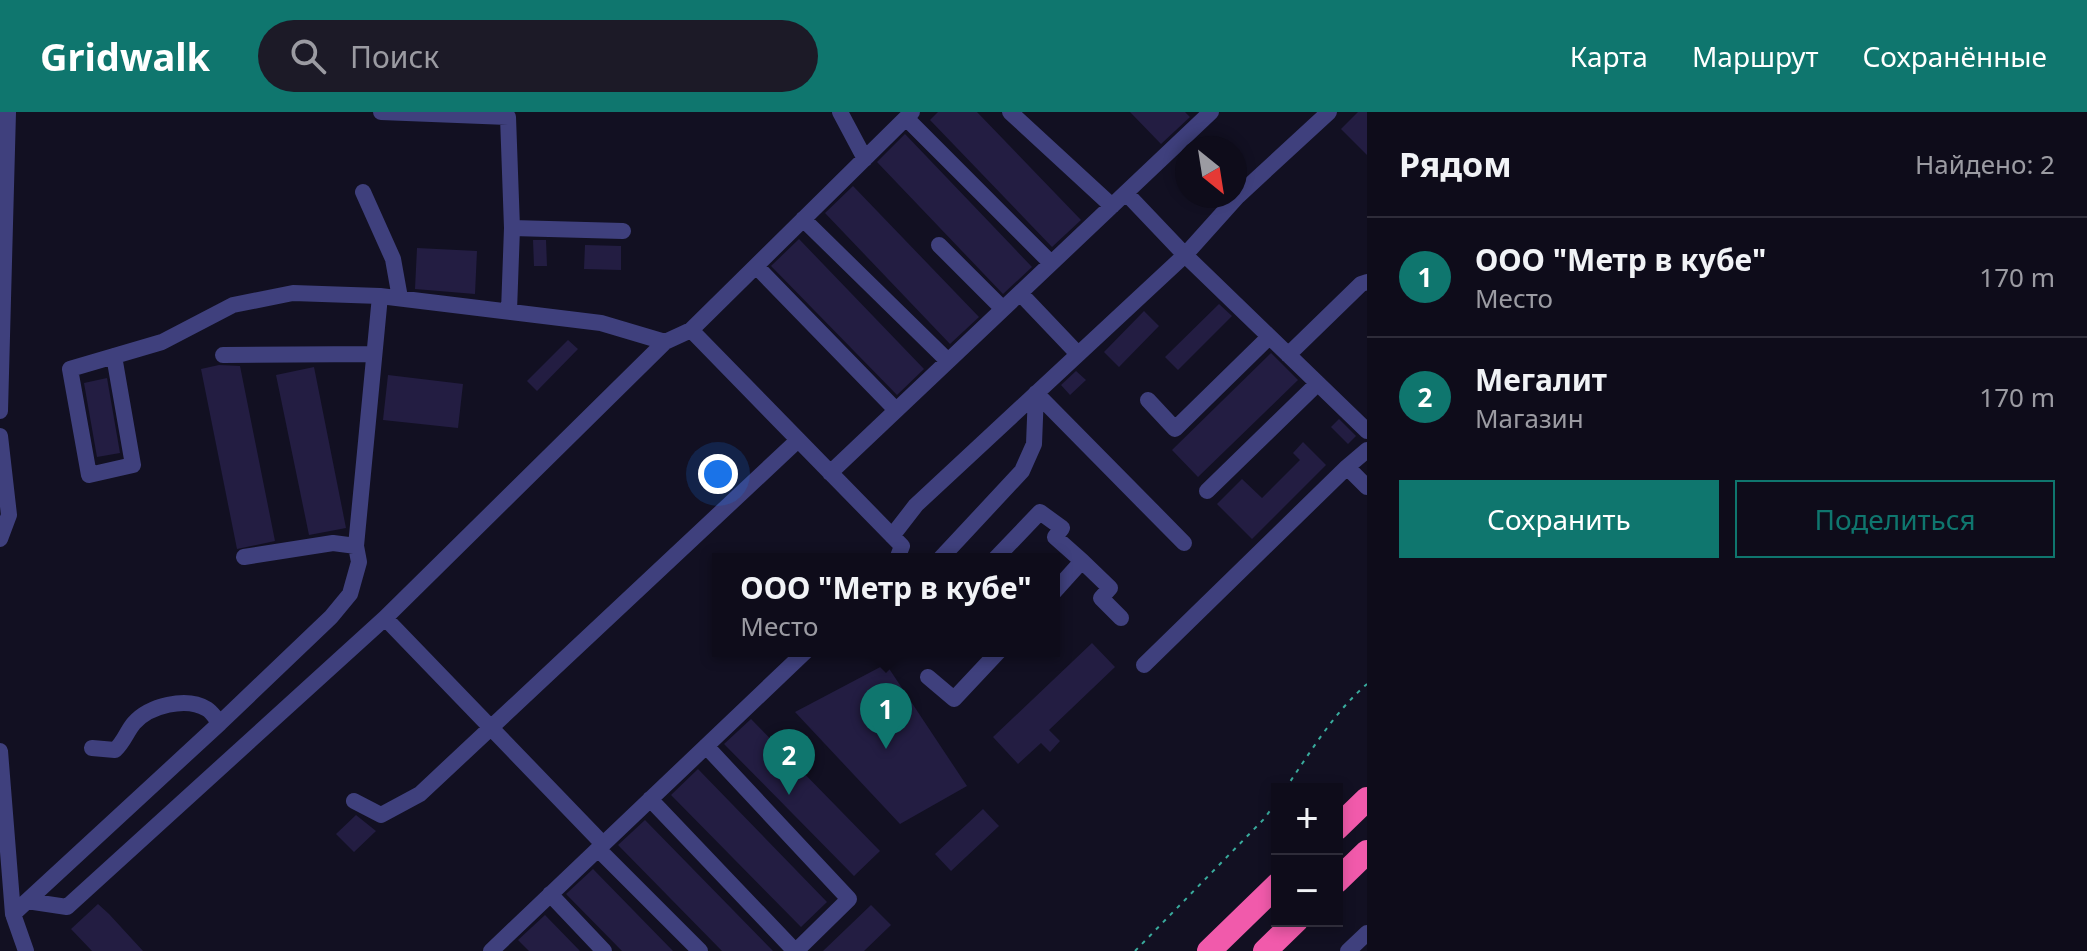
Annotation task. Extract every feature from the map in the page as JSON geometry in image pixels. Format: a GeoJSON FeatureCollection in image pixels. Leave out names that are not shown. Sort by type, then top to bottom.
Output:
{"type":"FeatureCollection","features":[{"type":"Feature","properties":{"kind":"highway"},"geometry":{"type":"LineString","coordinates":[[1343,822],[1367,799]]}},
{"type":"Feature","properties":{"kind":"highway"},"geometry":{"type":"LineString","coordinates":[[1343,875],[1367,852]]}},
{"type":"Feature","properties":{"kind":"highway"},"geometry":{"type":"LineString","coordinates":[[1209,951],[1271,891]]}},
{"type":"Feature","properties":{"kind":"highway"},"geometry":{"type":"LineString","coordinates":[[1265,951],[1290,927]]}},
{"type":"Feature","properties":{"kind":"street"},"geometry":{"type":"LineString","coordinates":[[0,411],[8,112]]}},
{"type":"Feature","properties":{"kind":"street"},"geometry":{"type":"LineString","coordinates":[[381,112],[509,115],[512,228],[509,311]]}},
{"type":"Feature","properties":{"kind":"street"},"geometry":{"type":"LineString","coordinates":[[840,112],[865,159]]}},
{"type":"Feature","properties":{"kind":"street"},"geometry":{"type":"LineString","coordinates":[[1010,112],[1112,206]]}},
{"type":"Feature","properties":{"kind":"street"},"geometry":{"type":"LineString","coordinates":[[830,473],[1211,112]]}},
{"type":"Feature","properties":{"kind":"street"},"geometry":{"type":"LineString","coordinates":[[892,536],[916,505],[1185,255],[1238,196],[1329,112]]}},
{"type":"Feature","properties":{"kind":"street"},"geometry":{"type":"LineString","coordinates":[[27,901],[67,907],[385,618],[665,342],[691,330],[909,115],[1051,263]]}},
{"type":"Feature","properties":{"kind":"street"},"geometry":{"type":"LineString","coordinates":[[363,192],[393,259],[400,298]]}},
{"type":"Feature","properties":{"kind":"street"},"geometry":{"type":"LineString","coordinates":[[1126,193],[1185,255],[1367,431]]}},
{"type":"Feature","properties":{"kind":"street"},"geometry":{"type":"LineString","coordinates":[[803,219],[948,361]]}},
{"type":"Feature","properties":{"kind":"street"},"geometry":{"type":"LineString","coordinates":[[512,228],[623,231]]}},
{"type":"Feature","properties":{"kind":"street"},"geometry":{"type":"LineString","coordinates":[[939,245],[1003,309]]}},
{"type":"Feature","properties":{"kind":"street"},"geometry":{"type":"LineString","coordinates":[[756,266],[896,410]]}},
{"type":"Feature","properties":{"kind":"street"},"geometry":{"type":"LineString","coordinates":[[1288,355],[1361,284],[1367,282]]}},
{"type":"Feature","properties":{"kind":"street"},"geometry":{"type":"LineString","coordinates":[[114,356],[133,465],[89,475],[70,369],[114,356],[162,342],[233,305],[293,293],[380,296],[601,323],[665,342]]}},
{"type":"Feature","properties":{"kind":"street"},"geometry":{"type":"LineString","coordinates":[[1020,293],[1078,354]]}},
{"type":"Feature","properties":{"kind":"street"},"geometry":{"type":"LineString","coordinates":[[13,914],[220,723],[331,617],[350,594],[359,562],[356,546],[380,296]]}},
{"type":"Feature","properties":{"kind":"street"},"geometry":{"type":"LineString","coordinates":[[691,330],[902,546],[899,553]]}},
{"type":"Feature","properties":{"kind":"street"},"geometry":{"type":"LineString","coordinates":[[1148,400],[1175,429],[1269,337]]}},
{"type":"Feature","properties":{"kind":"street"},"geometry":{"type":"LineString","coordinates":[[223,355],[374,354]]}},
{"type":"Feature","properties":{"kind":"street"},"geometry":{"type":"LineString","coordinates":[[1207,491],[1317,384]]}},
{"type":"Feature","properties":{"kind":"street"},"geometry":{"type":"LineString","coordinates":[[1036,393],[1184,543]]}},
{"type":"Feature","properties":{"kind":"street"},"geometry":{"type":"LineString","coordinates":[[946,553],[1022,471],[1034,444],[1036,393]]}},
{"type":"Feature","properties":{"kind":"street"},"geometry":{"type":"LineString","coordinates":[[0,436],[9,515],[0,539]]}},
{"type":"Feature","properties":{"kind":"street"},"geometry":{"type":"LineString","coordinates":[[354,801],[381,815],[420,794],[798,440]]}},
{"type":"Feature","properties":{"kind":"street"},"geometry":{"type":"LineString","coordinates":[[1144,665],[1367,450]]}},
{"type":"Feature","properties":{"kind":"street"},"geometry":{"type":"LineString","coordinates":[[1347,467],[1367,487]]}},
{"type":"Feature","properties":{"kind":"street"},"geometry":{"type":"LineString","coordinates":[[1001,553],[1040,512],[1062,528],[1055,537],[1110,588],[1101,598],[1121,618]]}},
{"type":"Feature","properties":{"kind":"street"},"geometry":{"type":"LineString","coordinates":[[244,557],[333,543],[356,546]]}},
{"type":"Feature","properties":{"kind":"street"},"geometry":{"type":"LineString","coordinates":[[1060,585],[1082,561]]}},
{"type":"Feature","properties":{"kind":"street"},"geometry":{"type":"LineString","coordinates":[[385,618],[700,951]]}},
{"type":"Feature","properties":{"kind":"street"},"geometry":{"type":"LineString","coordinates":[[492,950],[800,657]]}},
{"type":"Feature","properties":{"kind":"street"},"geometry":{"type":"LineString","coordinates":[[928,677],[954,699],[993,657]]}},
{"type":"Feature","properties":{"kind":"street"},"geometry":{"type":"LineString","coordinates":[[92,748],[115,750],[134,724],[153,709],[183,703],[206,708],[220,723]]}},
{"type":"Feature","properties":{"kind":"street"},"geometry":{"type":"LineString","coordinates":[[650,799],[796,951],[849,899],[706,746]]}},
{"type":"Feature","properties":{"kind":"street"},"geometry":{"type":"LineString","coordinates":[[0,751],[13,914],[26,951]]}},
{"type":"Feature","properties":{"kind":"street"},"geometry":{"type":"LineString","coordinates":[[550,894],[604,951]]}},
{"type":"Feature","properties":{"kind":"street"},"geometry":{"type":"LineString","coordinates":[[1348,951],[1367,933]]}},
{"type":"Feature","properties":{"kind":"path"},"geometry":{"type":"LineString","coordinates":[[1289,783],[1322,735],[1367,684]]}},
{"type":"Feature","properties":{"kind":"path"},"geometry":{"type":"LineString","coordinates":[[1135,951],[1271,809]]}},
{"type":"Feature","properties":{"kind":"building"},"geometry":{"type":"Polygon","coordinates":[[[938,112],[977,112],[1081,220],[1052,247],[930,120],[938,112]]]}},
{"type":"Feature","properties":{"kind":"building"},"geometry":{"type":"Polygon","coordinates":[[[1130,112],[1185,112],[1190,117],[1161,144],[1130,112]]]}},
{"type":"Feature","properties":{"kind":"building"},"geometry":{"type":"Polygon","coordinates":[[[1358,112],[1367,112],[1367,155],[1341,129],[1358,112]]]}},
{"type":"Feature","properties":{"kind":"building"},"geometry":{"type":"Polygon","coordinates":[[[905,134],[1032,267],[1003,294],[877,162],[905,134]]]}},
{"type":"Feature","properties":{"kind":"building"},"geometry":{"type":"Polygon","coordinates":[[[853,186],[979,317],[950,344],[825,213],[853,186]]]}},
{"type":"Feature","properties":{"kind":"building"},"geometry":{"type":"Polygon","coordinates":[[[799,239],[924,369],[897,395],[771,266],[799,239]]]}},
{"type":"Feature","properties":{"kind":"building"},"geometry":{"type":"Polygon","coordinates":[[[533,240],[546,240],[547,266],[534,266],[533,240]]]}},
{"type":"Feature","properties":{"kind":"building"},"geometry":{"type":"Polygon","coordinates":[[[585,245],[621,246],[621,270],[584,269],[585,245]]]}},
{"type":"Feature","properties":{"kind":"building"},"geometry":{"type":"Polygon","coordinates":[[[417,248],[477,251],[475,294],[415,289],[417,248]]]}},
{"type":"Feature","properties":{"kind":"building"},"geometry":{"type":"Polygon","coordinates":[[[1219,304],[1232,316],[1178,370],[1165,357],[1219,304]]]}},
{"type":"Feature","properties":{"kind":"building"},"geometry":{"type":"Polygon","coordinates":[[[1144,311],[1159,326],[1119,367],[1104,352],[1144,311]]]}},
{"type":"Feature","properties":{"kind":"building"},"geometry":{"type":"Polygon","coordinates":[[[568,340],[578,349],[537,391],[527,381],[568,340]]]}},
{"type":"Feature","properties":{"kind":"building"},"geometry":{"type":"Polygon","coordinates":[[[1271,353],[1298,380],[1198,477],[1172,450],[1271,353]]]}},
{"type":"Feature","properties":{"kind":"building"},"geometry":{"type":"Polygon","coordinates":[[[219,365],[240,366],[275,541],[237,549],[201,369],[219,365]]]}},
{"type":"Feature","properties":{"kind":"building"},"geometry":{"type":"Polygon","coordinates":[[[314,367],[346,528],[309,535],[276,375],[314,367]]]}},
{"type":"Feature","properties":{"kind":"building"},"geometry":{"type":"Polygon","coordinates":[[[1076,371],[1086,380],[1070,395],[1061,385],[1076,371]]]}},
{"type":"Feature","properties":{"kind":"building"},"geometry":{"type":"Polygon","coordinates":[[[388,375],[463,384],[458,428],[383,420],[388,375]]]}},
{"type":"Feature","properties":{"kind":"building"},"geometry":{"type":"Polygon","coordinates":[[[107,378],[120,453],[97,457],[84,383],[107,378]]]}},
{"type":"Feature","properties":{"kind":"building"},"geometry":{"type":"Polygon","coordinates":[[[1339,419],[1356,436],[1348,444],[1331,427],[1339,419]]]}},
{"type":"Feature","properties":{"kind":"building"},"geometry":{"type":"Polygon","coordinates":[[[1303,442],[1326,465],[1252,539],[1217,504],[1242,479],[1262,498],[1300,460],[1293,453],[1303,442]]]}},
{"type":"Feature","properties":{"kind":"building"},"geometry":{"type":"Polygon","coordinates":[[[1092,643],[1115,667],[1049,730],[1060,741],[1050,752],[1041,743],[1018,764],[993,737],[1092,643]]]}},
{"type":"Feature","properties":{"kind":"building"},"geometry":{"type":"Polygon","coordinates":[[[886,664],[967,786],[900,824],[795,712],[886,664]]]}},
{"type":"Feature","properties":{"kind":"building"},"geometry":{"type":"Polygon","coordinates":[[[751,719],[880,851],[854,876],[724,744],[751,719]]]}},
{"type":"Feature","properties":{"kind":"building"},"geometry":{"type":"Polygon","coordinates":[[[698,769],[827,902],[801,927],[671,795],[698,769]]]}},
{"type":"Feature","properties":{"kind":"building"},"geometry":{"type":"Polygon","coordinates":[[[983,809],[999,826],[951,871],[935,854],[983,809]]]}},
{"type":"Feature","properties":{"kind":"building"},"geometry":{"type":"Polygon","coordinates":[[[356,815],[376,831],[354,852],[336,834],[356,815]]]}},
{"type":"Feature","properties":{"kind":"building"},"geometry":{"type":"Polygon","coordinates":[[[645,820],[773,951],[722,951],[618,845],[645,820]]]}},
{"type":"Feature","properties":{"kind":"building"},"geometry":{"type":"Polygon","coordinates":[[[593,869],[673,951],[622,951],[566,894],[593,869]]]}},
{"type":"Feature","properties":{"kind":"building"},"geometry":{"type":"Polygon","coordinates":[[[98,904],[143,951],[92,951],[71,929],[98,904]]]}},
{"type":"Feature","properties":{"kind":"building"},"geometry":{"type":"Polygon","coordinates":[[[871,905],[891,925],[864,951],[823,951],[871,905]]]}},
{"type":"Feature","properties":{"kind":"building"},"geometry":{"type":"Polygon","coordinates":[[[545,915],[580,951],[529,951],[518,940],[545,915]]]}},
{"type":"Feature","properties":{"kind":"place","name":"ООО \"Метр в кубе\""},"geometry":{"type":"Point","coordinates":[886,749]}},
{"type":"Feature","properties":{"kind":"place","name":"Мегалит"},"geometry":{"type":"Point","coordinates":[789,795]}}]}
